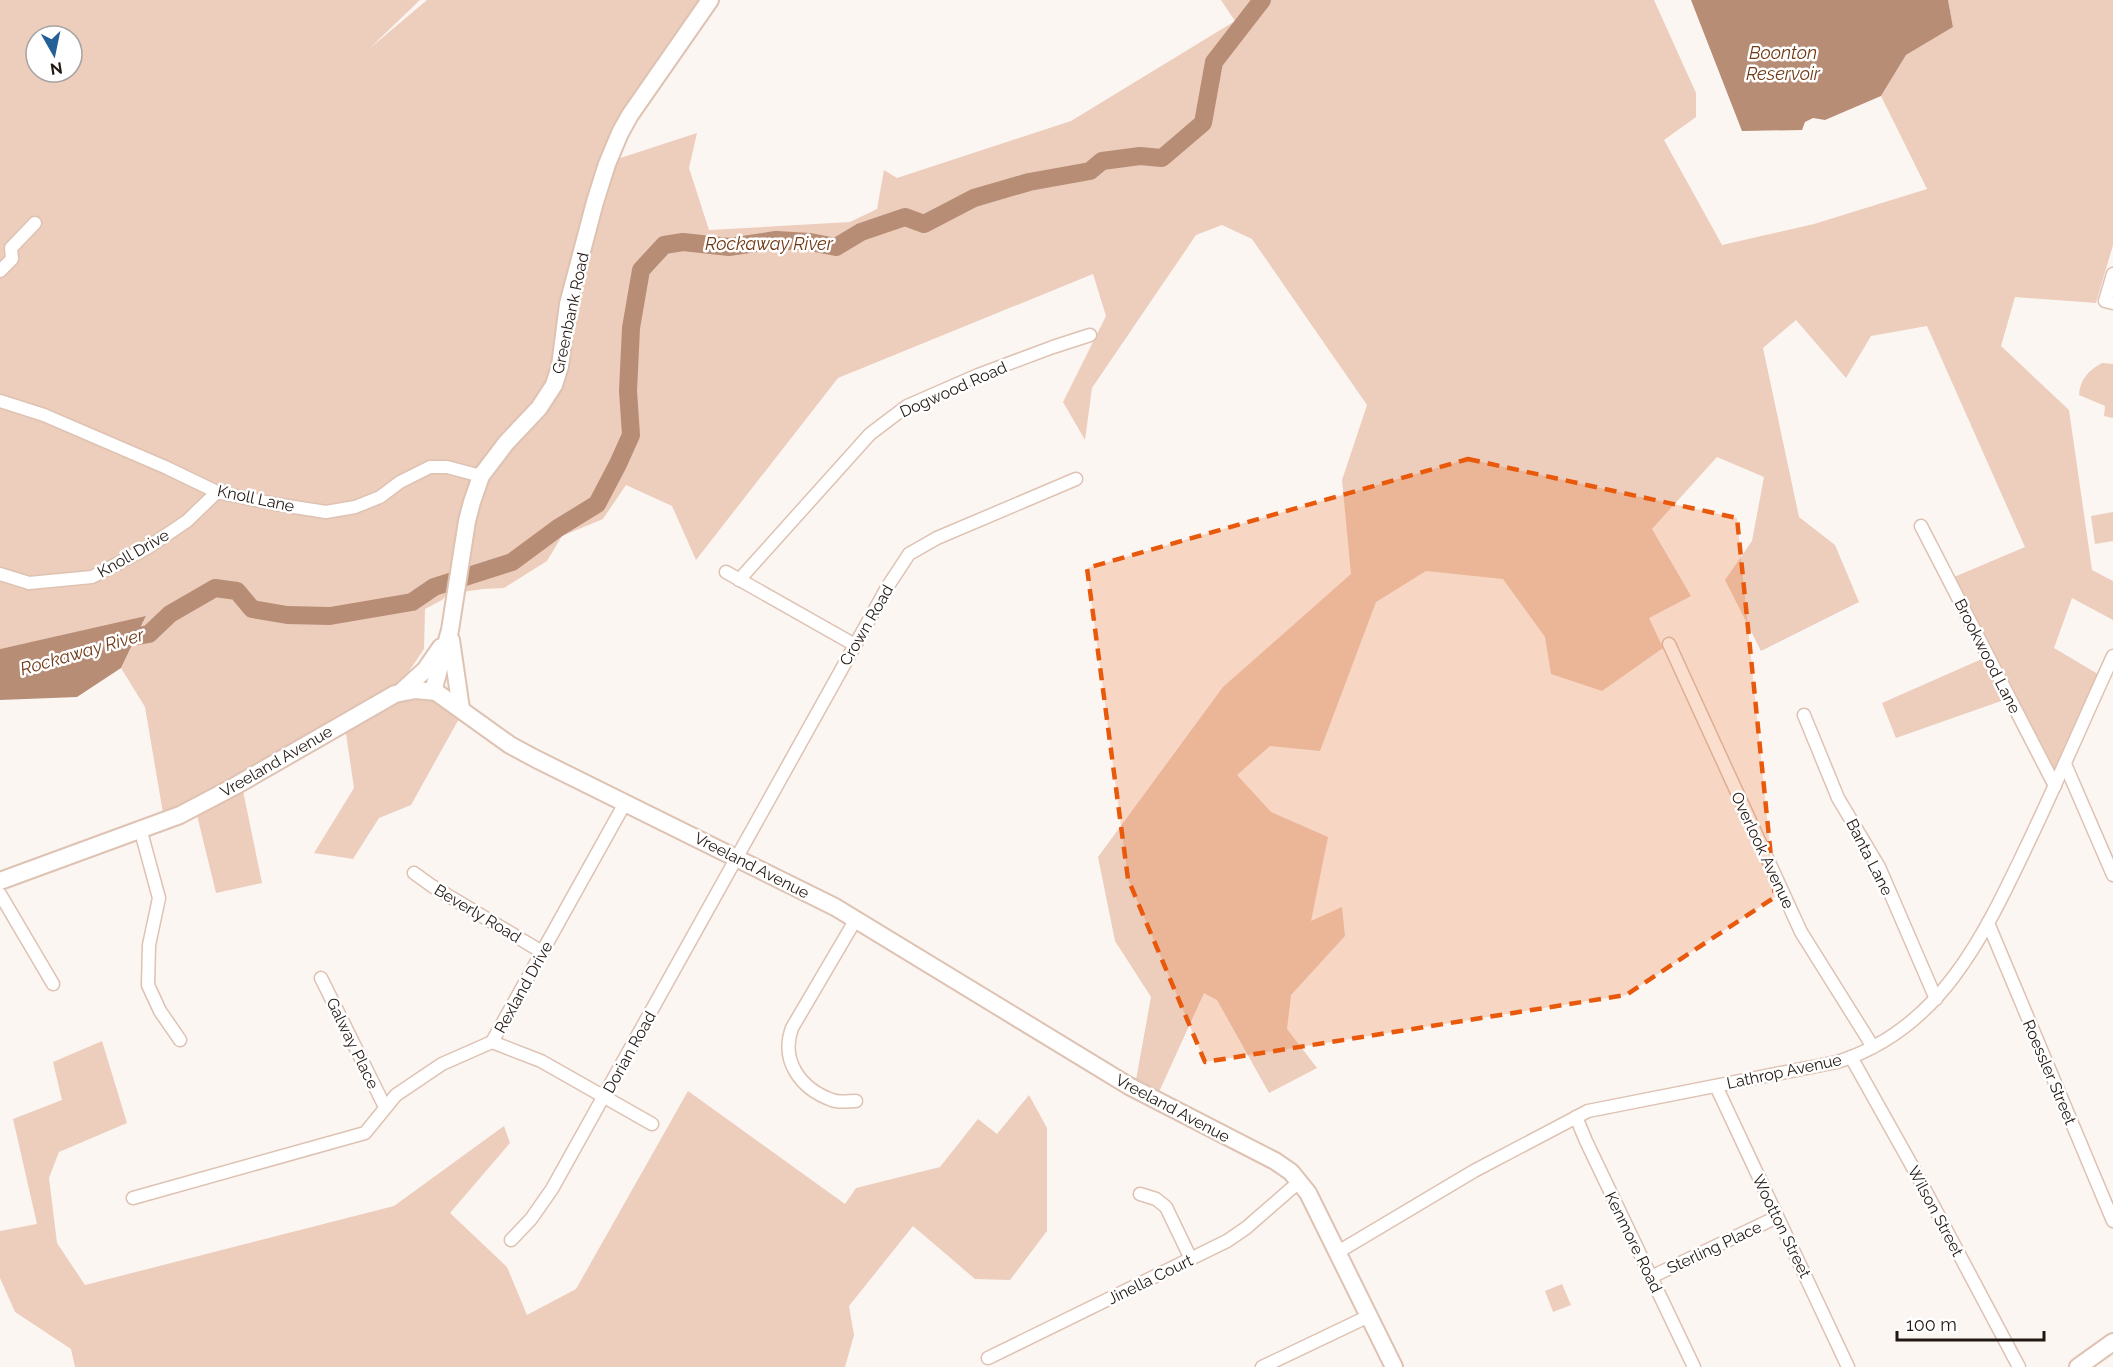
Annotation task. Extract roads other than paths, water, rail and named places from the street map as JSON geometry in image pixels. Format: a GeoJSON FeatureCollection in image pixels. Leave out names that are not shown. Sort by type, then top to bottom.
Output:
{"type":"FeatureCollection","features":[{"type":"Feature","properties":{"kind":"street","name":"Greenbank Road"},"geometry":{"type":"LineString","coordinates":[[433,692],[450,630],[467,521],[481,477],[506,443],[539,408],[554,385],[560,366],[568,304],[607,164],[630,115],[710,0]]}},
{"type":"Feature","properties":{"kind":"street"},"geometry":{"type":"LineString","coordinates":[[0,271],[12,259],[11,248],[35,223]]}},
{"type":"Feature","properties":{"kind":"street"},"geometry":{"type":"LineString","coordinates":[[2109,302],[2113,274]]}},
{"type":"Feature","properties":{"kind":"street","name":"Dogwood Road"},"geometry":{"type":"LineString","coordinates":[[739,580],[870,434],[907,406],[978,375],[1090,335]]}},
{"type":"Feature","properties":{"kind":"street","name":"Knoll Lane"},"geometry":{"type":"LineString","coordinates":[[0,401],[55,420],[217,492],[275,504],[326,512],[355,507],[380,497],[407,478],[430,467],[447,467],[481,477]]}},
{"type":"Feature","properties":{"kind":"street","name":"Crown Road"},"geometry":{"type":"LineString","coordinates":[[738,858],[888,586],[909,554],[937,538],[1076,479]]}},
{"type":"Feature","properties":{"kind":"street","name":"Knoll Drive"},"geometry":{"type":"LineString","coordinates":[[0,574],[29,583],[92,577],[147,548],[187,521],[217,492]]}},
{"type":"Feature","properties":{"kind":"street","name":"Brookwood Lane"},"geometry":{"type":"LineString","coordinates":[[1920,526],[2055,786]]}},
{"type":"Feature","properties":{"kind":"street"},"geometry":{"type":"LineString","coordinates":[[726,572],[855,645]]}},
{"type":"Feature","properties":{"kind":"street","name":"Greenbank Road"},"geometry":{"type":"LineString","coordinates":[[401,692],[425,670],[438,653],[450,630]]}},
{"type":"Feature","properties":{"kind":"street","name":"Greenbank Road"},"geometry":{"type":"LineString","coordinates":[[450,630],[461,708]]}},
{"type":"Feature","properties":{"kind":"street","name":"Overlook Avenue"},"geometry":{"type":"LineString","coordinates":[[1669,644],[1801,932],[1873,1047]]}},
{"type":"Feature","properties":{"kind":"street","name":"Lathrop Avenue"},"geometry":{"type":"LineString","coordinates":[[1338,1252],[1480,1167],[1588,1111],[1851,1057],[1873,1047],[1913,1021],[1951,983],[1988,923],[2055,786],[2113,656]]}},
{"type":"Feature","properties":{"kind":"street","name":"Vreeland Avenue"},"geometry":{"type":"LineString","coordinates":[[0,881],[180,814],[235,786],[381,700],[401,692],[416,690],[433,692],[461,708],[510,745],[835,907],[1129,1086],[1265,1155],[1291,1172],[1308,1193],[1394,1367]]}},
{"type":"Feature","properties":{"kind":"street","name":"Banta Lane"},"geometry":{"type":"LineString","coordinates":[[1804,715],[1838,798],[1879,867],[1936,999]]}},
{"type":"Feature","properties":{"kind":"street"},"geometry":{"type":"LineString","coordinates":[[2065,764],[2113,875]]}},
{"type":"Feature","properties":{"kind":"street","name":"Rexland Drive"},"geometry":{"type":"LineString","coordinates":[[133,1197],[365,1133],[396,1095],[442,1064],[492,1042],[625,803]]}},
{"type":"Feature","properties":{"kind":"street"},"geometry":{"type":"LineString","coordinates":[[140,828],[159,898],[149,945],[148,985],[160,1011],[180,1040]]}},
{"type":"Feature","properties":{"kind":"street","name":"Dorian Road"},"geometry":{"type":"LineString","coordinates":[[511,1240],[531,1219],[552,1189],[738,858]]}},
{"type":"Feature","properties":{"kind":"street","name":"Beverly Road"},"geometry":{"type":"LineString","coordinates":[[414,873],[542,952]]}},
{"type":"Feature","properties":{"kind":"street"},"geometry":{"type":"LineString","coordinates":[[0,894],[52,984]]}},
{"type":"Feature","properties":{"kind":"street"},"geometry":{"type":"LineString","coordinates":[[856,919],[792,1028],[788,1047],[792,1067],[799,1078],[810,1087],[834,1101],[856,1101]]}},
{"type":"Feature","properties":{"kind":"street","name":"Roessler Street"},"geometry":{"type":"LineString","coordinates":[[1988,923],[2113,1221]]}},
{"type":"Feature","properties":{"kind":"street","name":"Galway Place"},"geometry":{"type":"LineString","coordinates":[[321,978],[385,1107]]}},
{"type":"Feature","properties":{"kind":"street"},"geometry":{"type":"LineString","coordinates":[[492,1042],[542,1061],[652,1124]]}},
{"type":"Feature","properties":{"kind":"street","name":"Wilson Street"},"geometry":{"type":"LineString","coordinates":[[1851,1057],[1916,1173],[2019,1367]]}},
{"type":"Feature","properties":{"kind":"street","name":"Wootton Street"},"geometry":{"type":"LineString","coordinates":[[1716,1086],[1848,1367]]}},
{"type":"Feature","properties":{"kind":"street","name":"Kenmore Road"},"geometry":{"type":"LineString","coordinates":[[1576,1117],[1694,1367]]}},
{"type":"Feature","properties":{"kind":"street","name":"Jinella Court"},"geometry":{"type":"LineString","coordinates":[[988,1358],[1227,1241],[1246,1228],[1300,1181]]}},
{"type":"Feature","properties":{"kind":"street"},"geometry":{"type":"LineString","coordinates":[[1140,1194],[1156,1199],[1166,1207],[1191,1259]]}},
{"type":"Feature","properties":{"kind":"street","name":"Sterling Place"},"geometry":{"type":"LineString","coordinates":[[1651,1277],[1777,1217]]}},
{"type":"Feature","properties":{"kind":"street"},"geometry":{"type":"LineString","coordinates":[[1262,1367],[1369,1316]]}},
{"type":"Feature","properties":{"kind":"street"},"geometry":{"type":"LineString","coordinates":[[2078,1367],[2113,1342]]}},
{"type":"Feature","properties":{"kind":"water","name":"Boonton Reservoir"},"geometry":{"type":"Polygon","coordinates":[[[1691,0],[1948,0],[1953,27],[1906,55],[1881,96],[1825,120],[1813,118],[1805,122],[1802,130],[1742,131],[1691,0]]]}},
{"type":"Feature","properties":{"kind":"water"},"geometry":{"type":"Polygon","coordinates":[[[146,616],[121,668],[77,697],[0,700],[0,649],[146,616]]]}},
{"type":"Feature","properties":{"kind":"waterway","name":"Rockaway River"},"geometry":{"type":"LineString","coordinates":[[114,640],[149,634],[170,614],[215,588],[237,591],[252,609],[287,615],[330,616],[412,602],[434,587],[512,562],[558,528],[597,504],[618,464],[631,435],[628,391],[631,328],[641,270],[664,245],[683,242],[729,247],[776,240],[810,242],[836,247],[861,232],[905,217],[924,224],[974,198],[1029,182],[1090,171],[1102,161],[1140,156],[1162,158],[1203,123],[1214,62],[1262,0]]}}]}
